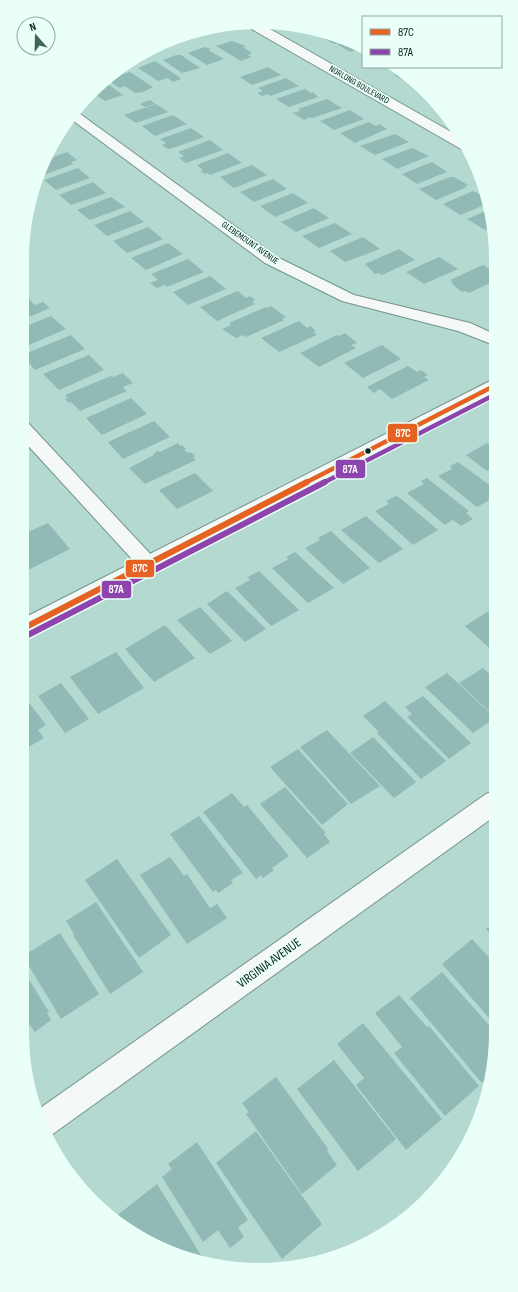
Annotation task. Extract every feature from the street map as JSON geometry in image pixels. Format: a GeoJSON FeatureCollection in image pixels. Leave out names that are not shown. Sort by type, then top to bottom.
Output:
{"type":"FeatureCollection","features":[{"type":"Feature","properties":{"kind":"street","name":"NORLONG BOULEVARD"},"geometry":{"type":"LineString","coordinates":[[261,29],[456,140]]}},
{"type":"Feature","properties":{"kind":"street","name":"GLEBEMOUNT AVENUE"},"geometry":{"type":"LineString","coordinates":[[78,118],[271,260],[348,298],[464,327],[489,338]]}},
{"type":"Feature","properties":{"kind":"street"},"geometry":{"type":"LineString","coordinates":[[29,625],[489,389]]}},
{"type":"Feature","properties":{"kind":"street"},"geometry":{"type":"LineString","coordinates":[[29,436],[148,564]]}},
{"type":"Feature","properties":{"kind":"street","name":"VIRGINIA AVENUE"},"geometry":{"type":"LineString","coordinates":[[47,1121],[489,806]]}},
{"type":"Feature","properties":{"kind":"building"},"geometry":{"type":"Polygon","coordinates":[[[325,39],[333,41],[337,43],[334,44],[325,39]]]}},
{"type":"Feature","properties":{"kind":"building"},"geometry":{"type":"Polygon","coordinates":[[[232,41],[246,46],[243,47],[252,53],[248,55],[251,57],[241,61],[216,46],[232,41]]]}},
{"type":"Feature","properties":{"kind":"building"},"geometry":{"type":"Polygon","coordinates":[[[339,43],[355,50],[350,52],[337,44],[339,43]]]}},
{"type":"Feature","properties":{"kind":"building"},"geometry":{"type":"Polygon","coordinates":[[[205,47],[211,49],[208,50],[224,59],[207,65],[188,53],[205,47]]]}},
{"type":"Feature","properties":{"kind":"building"},"geometry":{"type":"Polygon","coordinates":[[[176,55],[181,55],[200,68],[182,73],[163,60],[176,55]]]}},
{"type":"Feature","properties":{"kind":"building"},"geometry":{"type":"Polygon","coordinates":[[[155,61],[181,79],[173,82],[168,78],[158,81],[138,68],[155,61]]]}},
{"type":"Feature","properties":{"kind":"building"},"geometry":{"type":"Polygon","coordinates":[[[268,67],[281,75],[252,85],[240,77],[268,67]]]}},
{"type":"Feature","properties":{"kind":"building"},"geometry":{"type":"Polygon","coordinates":[[[130,72],[153,87],[143,92],[135,93],[125,86],[120,88],[112,83],[123,74],[130,72]]]}},
{"type":"Feature","properties":{"kind":"building"},"geometry":{"type":"Polygon","coordinates":[[[286,78],[299,86],[270,96],[268,94],[262,96],[257,93],[263,91],[258,88],[286,78]]]}},
{"type":"Feature","properties":{"kind":"building"},"geometry":{"type":"Polygon","coordinates":[[[109,85],[123,95],[105,101],[97,95],[109,85]]]}},
{"type":"Feature","properties":{"kind":"building"},"geometry":{"type":"Polygon","coordinates":[[[305,89],[311,93],[313,92],[318,97],[289,107],[276,99],[305,89]]]}},
{"type":"Feature","properties":{"kind":"building"},"geometry":{"type":"Polygon","coordinates":[[[327,99],[342,108],[304,120],[293,113],[300,111],[298,109],[327,99]]]}},
{"type":"Feature","properties":{"kind":"building"},"geometry":{"type":"Polygon","coordinates":[[[150,100],[155,104],[145,107],[140,104],[150,100]]]}},
{"type":"Feature","properties":{"kind":"building"},"geometry":{"type":"Polygon","coordinates":[[[156,104],[168,112],[136,123],[124,115],[156,104]]]}},
{"type":"Feature","properties":{"kind":"building"},"geometry":{"type":"Polygon","coordinates":[[[350,110],[364,119],[334,130],[320,121],[350,110]]]}},
{"type":"Feature","properties":{"kind":"building"},"geometry":{"type":"Polygon","coordinates":[[[173,115],[187,124],[155,136],[142,126],[173,115]]]}},
{"type":"Feature","properties":{"kind":"building"},"geometry":{"type":"Polygon","coordinates":[[[369,122],[376,126],[379,124],[387,129],[355,143],[340,133],[369,122]]]}},
{"type":"Feature","properties":{"kind":"building"},"geometry":{"type":"Polygon","coordinates":[[[191,128],[204,137],[168,149],[162,145],[166,143],[160,139],[191,128]]]}},
{"type":"Feature","properties":{"kind":"building"},"geometry":{"type":"Polygon","coordinates":[[[395,134],[409,142],[375,155],[360,146],[395,134]]]}},
{"type":"Feature","properties":{"kind":"building"},"geometry":{"type":"Polygon","coordinates":[[[210,140],[223,150],[186,163],[179,158],[184,156],[178,152],[210,140]]]}},
{"type":"Feature","properties":{"kind":"building"},"geometry":{"type":"Polygon","coordinates":[[[412,148],[429,156],[397,169],[382,159],[412,148]]]}},
{"type":"Feature","properties":{"kind":"building"},"geometry":{"type":"Polygon","coordinates":[[[67,152],[77,160],[71,162],[73,164],[46,174],[53,157],[67,152]]]}},
{"type":"Feature","properties":{"kind":"building"},"geometry":{"type":"Polygon","coordinates":[[[228,153],[242,163],[210,175],[200,171],[203,170],[197,165],[228,153]]]}},
{"type":"Feature","properties":{"kind":"building"},"geometry":{"type":"Polygon","coordinates":[[[432,162],[447,172],[417,184],[402,174],[432,162]]]}},
{"type":"Feature","properties":{"kind":"building"},"geometry":{"type":"Polygon","coordinates":[[[252,165],[267,175],[234,188],[220,177],[252,165]]]}},
{"type":"Feature","properties":{"kind":"building"},"geometry":{"type":"Polygon","coordinates":[[[78,168],[90,178],[56,190],[44,180],[78,168]]]}},
{"type":"Feature","properties":{"kind":"building"},"geometry":{"type":"Polygon","coordinates":[[[450,177],[454,177],[468,185],[465,186],[467,187],[436,200],[419,189],[450,177]]]}},
{"type":"Feature","properties":{"kind":"building"},"geometry":{"type":"Polygon","coordinates":[[[273,179],[287,189],[254,202],[240,192],[273,179]]]}},
{"type":"Feature","properties":{"kind":"building"},"geometry":{"type":"Polygon","coordinates":[[[93,182],[106,193],[71,205],[59,195],[93,182]]]}},
{"type":"Feature","properties":{"kind":"building"},"geometry":{"type":"Polygon","coordinates":[[[473,191],[480,194],[483,206],[460,215],[443,204],[473,191]]]}},
{"type":"Feature","properties":{"kind":"building"},"geometry":{"type":"Polygon","coordinates":[[[293,193],[308,203],[275,217],[260,206],[293,193]]]}},
{"type":"Feature","properties":{"kind":"building"},"geometry":{"type":"Polygon","coordinates":[[[111,197],[125,207],[90,220],[77,210],[111,197]]]}},
{"type":"Feature","properties":{"kind":"building"},"geometry":{"type":"Polygon","coordinates":[[[314,208],[329,218],[296,232],[281,222],[314,208]]]}},
{"type":"Feature","properties":{"kind":"building"},"geometry":{"type":"Polygon","coordinates":[[[130,211],[144,222],[107,236],[94,225],[130,211]]]}},
{"type":"Feature","properties":{"kind":"building"},"geometry":{"type":"Polygon","coordinates":[[[484,212],[487,229],[485,230],[467,219],[484,212]]]}},
{"type":"Feature","properties":{"kind":"building"},"geometry":{"type":"Polygon","coordinates":[[[335,223],[352,234],[319,248],[302,236],[335,223]]]}},
{"type":"Feature","properties":{"kind":"building"},"geometry":{"type":"Polygon","coordinates":[[[148,227],[163,239],[127,253],[113,241],[148,227]]]}},
{"type":"Feature","properties":{"kind":"building"},"geometry":{"type":"Polygon","coordinates":[[[363,237],[380,249],[345,262],[330,251],[363,237]]]}},
{"type":"Feature","properties":{"kind":"building"},"geometry":{"type":"Polygon","coordinates":[[[168,243],[183,254],[146,270],[131,258],[168,243]]]}},
{"type":"Feature","properties":{"kind":"building"},"geometry":{"type":"Polygon","coordinates":[[[399,249],[415,260],[382,275],[379,273],[375,274],[365,264],[399,249]]]}},
{"type":"Feature","properties":{"kind":"building"},"geometry":{"type":"Polygon","coordinates":[[[439,257],[458,269],[424,284],[406,272],[439,257]]]}},
{"type":"Feature","properties":{"kind":"building"},"geometry":{"type":"Polygon","coordinates":[[[188,259],[204,272],[167,287],[165,285],[157,288],[150,283],[158,280],[151,274],[188,259]]]}},
{"type":"Feature","properties":{"kind":"building"},"geometry":{"type":"Polygon","coordinates":[[[483,265],[489,269],[489,283],[469,293],[465,291],[462,292],[451,283],[453,282],[450,280],[483,265]]]}},
{"type":"Feature","properties":{"kind":"building"},"geometry":{"type":"Polygon","coordinates":[[[210,276],[226,289],[188,305],[173,292],[210,276]]]}},
{"type":"Feature","properties":{"kind":"building"},"geometry":{"type":"Polygon","coordinates":[[[238,291],[246,298],[250,296],[255,300],[252,302],[255,304],[217,321],[200,307],[238,291]]]}},
{"type":"Feature","properties":{"kind":"building"},"geometry":{"type":"Polygon","coordinates":[[[29,299],[35,305],[43,302],[50,308],[29,317],[29,299]]]}},
{"type":"Feature","properties":{"kind":"building"},"geometry":{"type":"Polygon","coordinates":[[[271,306],[286,317],[282,319],[284,320],[246,337],[243,335],[236,338],[222,329],[231,325],[229,323],[271,306]]]}},
{"type":"Feature","properties":{"kind":"building"},"geometry":{"type":"Polygon","coordinates":[[[51,316],[66,329],[29,345],[29,325],[51,316]]]}},
{"type":"Feature","properties":{"kind":"building"},"geometry":{"type":"Polygon","coordinates":[[[299,321],[307,328],[311,326],[316,331],[313,332],[317,335],[279,352],[261,338],[299,321]]]}},
{"type":"Feature","properties":{"kind":"building"},"geometry":{"type":"Polygon","coordinates":[[[345,333],[357,343],[351,345],[356,348],[319,367],[300,353],[337,335],[339,336],[345,333]]]}},
{"type":"Feature","properties":{"kind":"building"},"geometry":{"type":"Polygon","coordinates":[[[71,335],[85,349],[35,370],[29,363],[29,352],[71,335]]]}},
{"type":"Feature","properties":{"kind":"building"},"geometry":{"type":"Polygon","coordinates":[[[382,345],[401,359],[363,378],[344,363],[382,345]]]}},
{"type":"Feature","properties":{"kind":"building"},"geometry":{"type":"Polygon","coordinates":[[[89,355],[104,370],[59,390],[43,374],[89,355]]]}},
{"type":"Feature","properties":{"kind":"building"},"geometry":{"type":"Polygon","coordinates":[[[408,366],[417,372],[421,370],[428,375],[424,377],[429,380],[392,399],[380,389],[374,393],[367,387],[408,366]]]}},
{"type":"Feature","properties":{"kind":"building"},"geometry":{"type":"Polygon","coordinates":[[[123,373],[133,383],[123,387],[127,391],[80,411],[71,402],[69,403],[65,399],[68,398],[65,395],[111,376],[113,377],[123,373]]]}},
{"type":"Feature","properties":{"kind":"building"},"geometry":{"type":"Polygon","coordinates":[[[131,398],[147,414],[102,435],[86,418],[131,398]]]}},
{"type":"Feature","properties":{"kind":"building"},"geometry":{"type":"Polygon","coordinates":[[[154,421],[170,437],[123,459],[108,442],[154,421]]]}},
{"type":"Feature","properties":{"kind":"building"},"geometry":{"type":"Polygon","coordinates":[[[178,443],[186,449],[184,450],[188,453],[191,452],[195,456],[193,458],[196,460],[145,484],[129,468],[154,455],[153,454],[158,451],[160,452],[178,443]]]}},
{"type":"Feature","properties":{"kind":"building"},"geometry":{"type":"Polygon","coordinates":[[[487,443],[489,444],[489,470],[487,471],[466,455],[487,443]]]}},
{"type":"Feature","properties":{"kind":"building"},"geometry":{"type":"Polygon","coordinates":[[[458,462],[489,485],[489,500],[477,507],[438,476],[452,469],[450,466],[458,462]]]}},
{"type":"Feature","properties":{"kind":"building"},"geometry":{"type":"Polygon","coordinates":[[[195,473],[213,491],[177,509],[159,490],[195,473]]]}},
{"type":"Feature","properties":{"kind":"building"},"geometry":{"type":"Polygon","coordinates":[[[427,478],[469,511],[466,513],[473,519],[461,526],[453,520],[445,525],[407,493],[424,484],[421,481],[427,478]]]}},
{"type":"Feature","properties":{"kind":"building"},"geometry":{"type":"Polygon","coordinates":[[[396,496],[438,530],[413,545],[375,511],[389,504],[386,501],[396,496]]]}},
{"type":"Feature","properties":{"kind":"building"},"geometry":{"type":"Polygon","coordinates":[[[366,516],[403,549],[379,563],[341,530],[366,516]]]}},
{"type":"Feature","properties":{"kind":"building"},"geometry":{"type":"Polygon","coordinates":[[[48,523],[70,549],[29,570],[29,532],[48,523]]]}},
{"type":"Feature","properties":{"kind":"building"},"geometry":{"type":"Polygon","coordinates":[[[331,531],[370,568],[343,584],[305,548],[320,540],[318,538],[331,531]]]}},
{"type":"Feature","properties":{"kind":"building"},"geometry":{"type":"Polygon","coordinates":[[[295,552],[334,588],[308,603],[272,568],[289,559],[286,557],[295,552]]]}},
{"type":"Feature","properties":{"kind":"building"},"geometry":{"type":"Polygon","coordinates":[[[259,571],[299,610],[271,626],[235,588],[250,580],[248,577],[259,571]]]}},
{"type":"Feature","properties":{"kind":"building"},"geometry":{"type":"Polygon","coordinates":[[[227,591],[266,629],[245,642],[207,604],[227,591]]]}},
{"type":"Feature","properties":{"kind":"building"},"geometry":{"type":"Polygon","coordinates":[[[200,607],[232,641],[210,654],[177,620],[200,607]]]}},
{"type":"Feature","properties":{"kind":"building"},"geometry":{"type":"Polygon","coordinates":[[[489,611],[489,648],[465,626],[489,611]]]}},
{"type":"Feature","properties":{"kind":"building"},"geometry":{"type":"Polygon","coordinates":[[[165,625],[195,658],[154,682],[125,649],[165,625]]]}},
{"type":"Feature","properties":{"kind":"building"},"geometry":{"type":"Polygon","coordinates":[[[116,652],[144,688],[98,714],[70,677],[116,652]]]}},
{"type":"Feature","properties":{"kind":"building"},"geometry":{"type":"Polygon","coordinates":[[[483,668],[489,674],[489,711],[459,683],[483,668]]]}},
{"type":"Feature","properties":{"kind":"building"},"geometry":{"type":"Polygon","coordinates":[[[447,673],[489,712],[489,722],[473,733],[425,687],[447,673]]]}},
{"type":"Feature","properties":{"kind":"building"},"geometry":{"type":"Polygon","coordinates":[[[61,683],[89,719],[65,733],[38,696],[61,683]]]}},
{"type":"Feature","properties":{"kind":"building"},"geometry":{"type":"Polygon","coordinates":[[[423,696],[471,743],[449,759],[407,717],[412,714],[405,707],[423,696]]]}},
{"type":"Feature","properties":{"kind":"building"},"geometry":{"type":"Polygon","coordinates":[[[385,701],[446,761],[421,779],[377,733],[379,732],[363,716],[385,701]]]}},
{"type":"Feature","properties":{"kind":"building"},"geometry":{"type":"Polygon","coordinates":[[[29,703],[46,725],[38,730],[44,738],[29,747],[29,703]]]}},
{"type":"Feature","properties":{"kind":"building"},"geometry":{"type":"Polygon","coordinates":[[[327,730],[380,786],[351,804],[300,747],[327,730]]]}},
{"type":"Feature","properties":{"kind":"building"},"geometry":{"type":"Polygon","coordinates":[[[373,737],[416,782],[394,798],[350,753],[373,737]]]}},
{"type":"Feature","properties":{"kind":"building"},"geometry":{"type":"Polygon","coordinates":[[[298,749],[348,804],[322,825],[270,767],[298,749]]]}},
{"type":"Feature","properties":{"kind":"building"},"geometry":{"type":"Polygon","coordinates":[[[285,787],[326,833],[324,834],[330,842],[307,858],[260,804],[285,787]]]}},
{"type":"Feature","properties":{"kind":"building"},"geometry":{"type":"Polygon","coordinates":[[[232,793],[244,807],[247,805],[289,856],[272,868],[274,870],[263,878],[261,875],[256,879],[203,812],[232,793]]]}},
{"type":"Feature","properties":{"kind":"building"},"geometry":{"type":"Polygon","coordinates":[[[199,816],[243,873],[231,880],[233,883],[218,893],[216,890],[213,892],[170,834],[199,816]]]}},
{"type":"Feature","properties":{"kind":"building"},"geometry":{"type":"Polygon","coordinates":[[[170,857],[184,876],[187,874],[210,908],[217,904],[227,918],[187,944],[140,875],[170,857]]]}},
{"type":"Feature","properties":{"kind":"building"},"geometry":{"type":"Polygon","coordinates":[[[117,859],[171,935],[139,958],[85,880],[117,859]]]}},
{"type":"Feature","properties":{"kind":"building"},"geometry":{"type":"Polygon","coordinates":[[[96,902],[143,972],[110,994],[73,935],[74,934],[66,921],[96,902]]]}},
{"type":"Feature","properties":{"kind":"building"},"geometry":{"type":"Polygon","coordinates":[[[60,933],[99,994],[61,1019],[29,966],[29,952],[60,933]]]}},
{"type":"Feature","properties":{"kind":"building"},"geometry":{"type":"Polygon","coordinates":[[[472,939],[489,957],[489,1018],[442,964],[472,939]]]}},
{"type":"Feature","properties":{"kind":"building"},"geometry":{"type":"Polygon","coordinates":[[[442,972],[489,1025],[489,1048],[484,1081],[482,1083],[410,998],[442,972]]]}},
{"type":"Feature","properties":{"kind":"building"},"geometry":{"type":"Polygon","coordinates":[[[29,979],[49,1012],[47,1013],[51,1020],[35,1032],[30,1025],[29,979]]]}},
{"type":"Feature","properties":{"kind":"building"},"geometry":{"type":"Polygon","coordinates":[[[399,995],[427,1027],[429,1026],[479,1086],[445,1116],[394,1053],[402,1047],[375,1013],[399,995]]]}},
{"type":"Feature","properties":{"kind":"building"},"geometry":{"type":"Polygon","coordinates":[[[363,1023],[442,1119],[406,1150],[356,1085],[364,1078],[337,1044],[363,1023]]]}},
{"type":"Feature","properties":{"kind":"building"},"geometry":{"type":"Polygon","coordinates":[[[334,1060],[396,1139],[358,1171],[297,1089],[334,1060]]]}},
{"type":"Feature","properties":{"kind":"building"},"geometry":{"type":"Polygon","coordinates":[[[276,1077],[329,1150],[327,1151],[337,1165],[302,1194],[246,1114],[249,1112],[242,1103],[276,1077]]]}},
{"type":"Feature","properties":{"kind":"building"},"geometry":{"type":"Polygon","coordinates":[[[256,1131],[322,1224],[282,1259],[216,1163],[256,1131]]]}},
{"type":"Feature","properties":{"kind":"building"},"geometry":{"type":"Polygon","coordinates":[[[197,1142],[248,1220],[238,1227],[244,1237],[230,1248],[218,1230],[203,1242],[162,1177],[172,1169],[168,1164],[197,1142]]]}},
{"type":"Feature","properties":{"kind":"building"},"geometry":{"type":"Polygon","coordinates":[[[157,1184],[201,1256],[185,1251],[157,1239],[131,1224],[118,1214],[157,1184]]]}},
{"type":"Feature","properties":{"kind":"transit line","name":"87C"},"geometry":{"type":"LineString","coordinates":[[29,625],[489,389]]}},
{"type":"Feature","properties":{"kind":"transit line","name":"87A"},"geometry":{"type":"LineString","coordinates":[[29,634],[489,398]]}}]}
